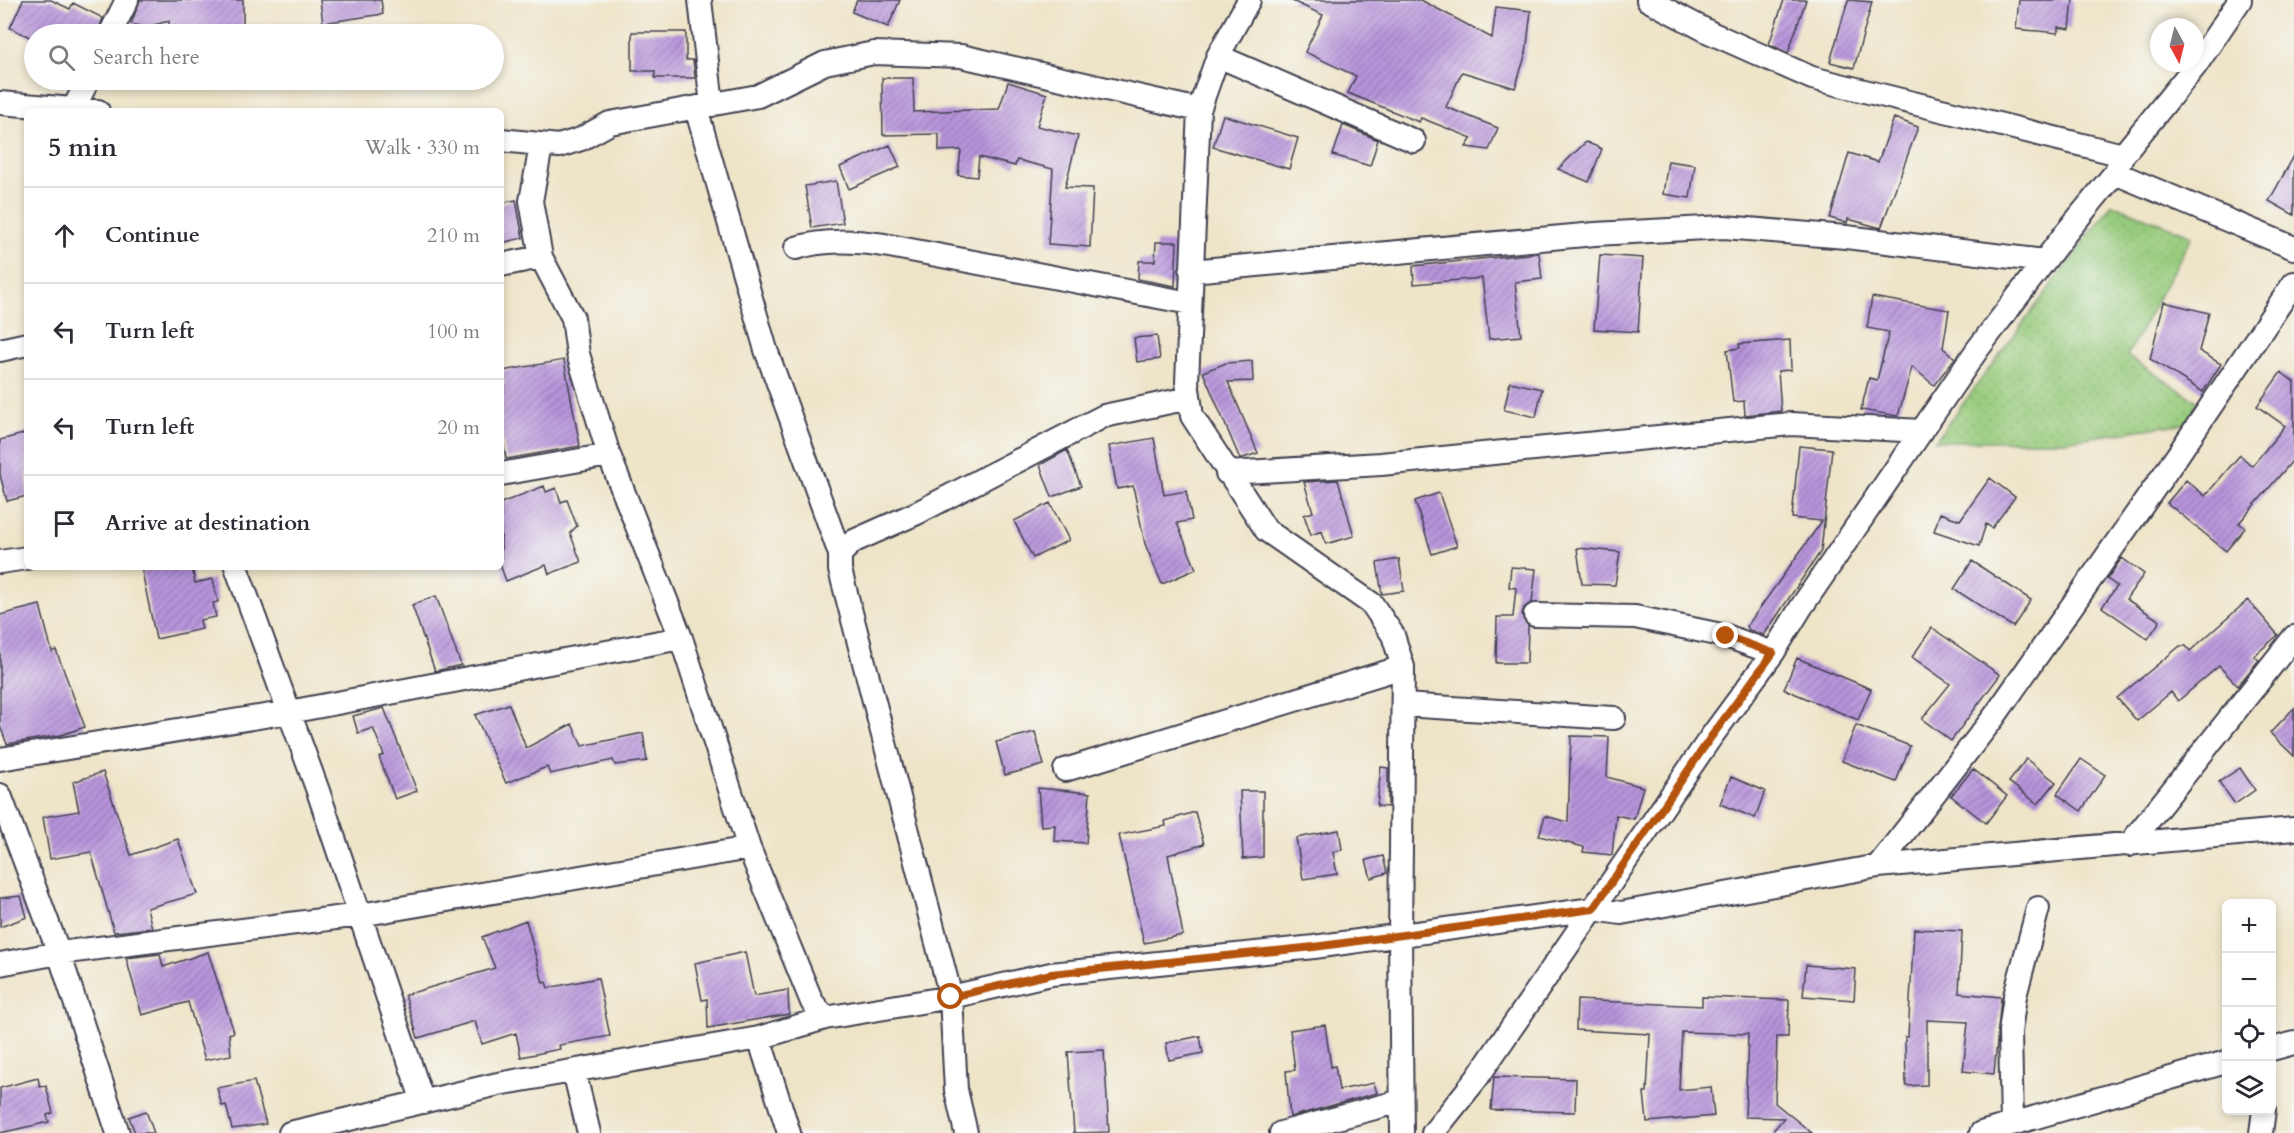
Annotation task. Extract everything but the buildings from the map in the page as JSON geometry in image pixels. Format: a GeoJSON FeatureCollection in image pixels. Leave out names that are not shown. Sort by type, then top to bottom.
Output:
{"type":"FeatureCollection","features":[{"type":"Feature","properties":{"kind":"street"},"geometry":{"type":"LineString","coordinates":[[115,24],[128,0]]}},
{"type":"Feature","properties":{"kind":"street"},"geometry":{"type":"LineString","coordinates":[[700,0],[704,106],[766,350],[840,554],[840,570],[951,997],[956,1090],[966,1133]]}},
{"type":"Feature","properties":{"kind":"street"},"geometry":{"type":"LineString","coordinates":[[1249,0],[1218,56],[1199,110],[1187,382],[1189,398],[1192,416],[1266,530],[1372,604],[1393,635],[1403,667],[1400,936],[1402,1133]]}},
{"type":"Feature","properties":{"kind":"street"},"geometry":{"type":"LineString","coordinates":[[1648,0],[1711,33],[1812,78],[2119,164],[2294,248]]}},
{"type":"Feature","properties":{"kind":"street"},"geometry":{"type":"LineString","coordinates":[[1433,1133],[1477,1078],[1711,737],[1773,653],[1802,606],[1977,350],[2196,65],[2240,0]]}},
{"type":"Feature","properties":{"kind":"street"},"geometry":{"type":"LineString","coordinates":[[504,140],[559,147],[581,139],[610,123],[758,96],[825,63],[874,53],[961,56],[1199,110]]}},
{"type":"Feature","properties":{"kind":"street"},"geometry":{"type":"LineString","coordinates":[[1218,56],[1414,141]]}},
{"type":"Feature","properties":{"kind":"street"},"geometry":{"type":"LineString","coordinates":[[88,90],[88,108]]}},
{"type":"Feature","properties":{"kind":"street"},"geometry":{"type":"LineString","coordinates":[[0,103],[63,108]]}},
{"type":"Feature","properties":{"kind":"street"},"geometry":{"type":"LineString","coordinates":[[541,146],[531,201],[541,257],[573,318],[578,354],[609,455],[681,638],[749,848],[812,1002],[825,1018]]}},
{"type":"Feature","properties":{"kind":"street"},"geometry":{"type":"LineString","coordinates":[[1191,271],[1595,234],[1724,228],[1846,237],[2044,261]]}},
{"type":"Feature","properties":{"kind":"street"},"geometry":{"type":"LineString","coordinates":[[796,248],[827,241],[853,241],[884,245],[1190,303]]}},
{"type":"Feature","properties":{"kind":"street"},"geometry":{"type":"LineString","coordinates":[[504,265],[541,257]]}},
{"type":"Feature","properties":{"kind":"street"},"geometry":{"type":"LineString","coordinates":[[1878,866],[2008,698],[2177,456],[2294,283]]}},
{"type":"Feature","properties":{"kind":"street"},"geometry":{"type":"LineString","coordinates":[[0,350],[24,345]]}},
{"type":"Feature","properties":{"kind":"street"},"geometry":{"type":"LineString","coordinates":[[840,554],[854,541],[917,513],[1104,416],[1189,398]]}},
{"type":"Feature","properties":{"kind":"street"},"geometry":{"type":"LineString","coordinates":[[1227,473],[1381,464],[1791,424],[1922,431]]}},
{"type":"Feature","properties":{"kind":"street"},"geometry":{"type":"LineString","coordinates":[[504,473],[609,455]]}},
{"type":"Feature","properties":{"kind":"street"},"geometry":{"type":"LineString","coordinates":[[0,562],[24,558]]}},
{"type":"Feature","properties":{"kind":"street"},"geometry":{"type":"LineString","coordinates":[[237,570],[360,915],[423,1102]]}},
{"type":"Feature","properties":{"kind":"street"},"geometry":{"type":"LineString","coordinates":[[1535,615],[1635,617],[1726,636],[1773,653]]}},
{"type":"Feature","properties":{"kind":"street"},"geometry":{"type":"LineString","coordinates":[[2129,845],[2294,637]]}},
{"type":"Feature","properties":{"kind":"street"},"geometry":{"type":"LineString","coordinates":[[0,759],[289,712],[681,638]]}},
{"type":"Feature","properties":{"kind":"street"},"geometry":{"type":"LineString","coordinates":[[1065,770],[1403,667]]}},
{"type":"Feature","properties":{"kind":"street"},"geometry":{"type":"LineString","coordinates":[[1403,705],[1614,718]]}},
{"type":"Feature","properties":{"kind":"street"},"geometry":{"type":"LineString","coordinates":[[0,795],[59,953],[118,1133]]}},
{"type":"Feature","properties":{"kind":"street"},"geometry":{"type":"LineString","coordinates":[[290,1133],[353,1126],[423,1102],[574,1071],[759,1038],[825,1018],[951,997],[1051,974],[1158,965],[1400,936],[1593,909],[1621,913],[1878,866],[2294,829]]}},
{"type":"Feature","properties":{"kind":"street"},"geometry":{"type":"LineString","coordinates":[[0,964],[59,953],[360,915],[749,848]]}},
{"type":"Feature","properties":{"kind":"street"},"geometry":{"type":"LineString","coordinates":[[2012,1124],[2010,1032],[2015,996],[2038,908]]}},
{"type":"Feature","properties":{"kind":"street"},"geometry":{"type":"LineString","coordinates":[[759,1038],[789,1133]]}},
{"type":"Feature","properties":{"kind":"street"},"geometry":{"type":"LineString","coordinates":[[2276,1048],[2294,1043]]}},
{"type":"Feature","properties":{"kind":"street"},"geometry":{"type":"LineString","coordinates":[[1981,1133],[2222,1063]]}},
{"type":"Feature","properties":{"kind":"street"},"geometry":{"type":"LineString","coordinates":[[574,1071],[590,1133]]}},
{"type":"Feature","properties":{"kind":"street"},"geometry":{"type":"LineString","coordinates":[[1281,1133],[1401,1101]]}},
{"type":"Feature","properties":{"kind":"street"},"geometry":{"type":"LineString","coordinates":[[2261,1133],[2263,1115]]}},
{"type":"Feature","properties":{"kind":"green space"},"geometry":{"type":"Polygon","coordinates":[[[2112,204],[2192,236],[2127,356],[2200,403],[2186,423],[2064,441],[1935,441],[2112,204]]]}},
{"type":"Feature","properties":{"kind":"route"},"geometry":{"type":"LineString","coordinates":[[951,997],[1051,974],[1158,965],[1314,947],[1593,909],[1711,737],[1773,653],[1726,636]]}}]}
